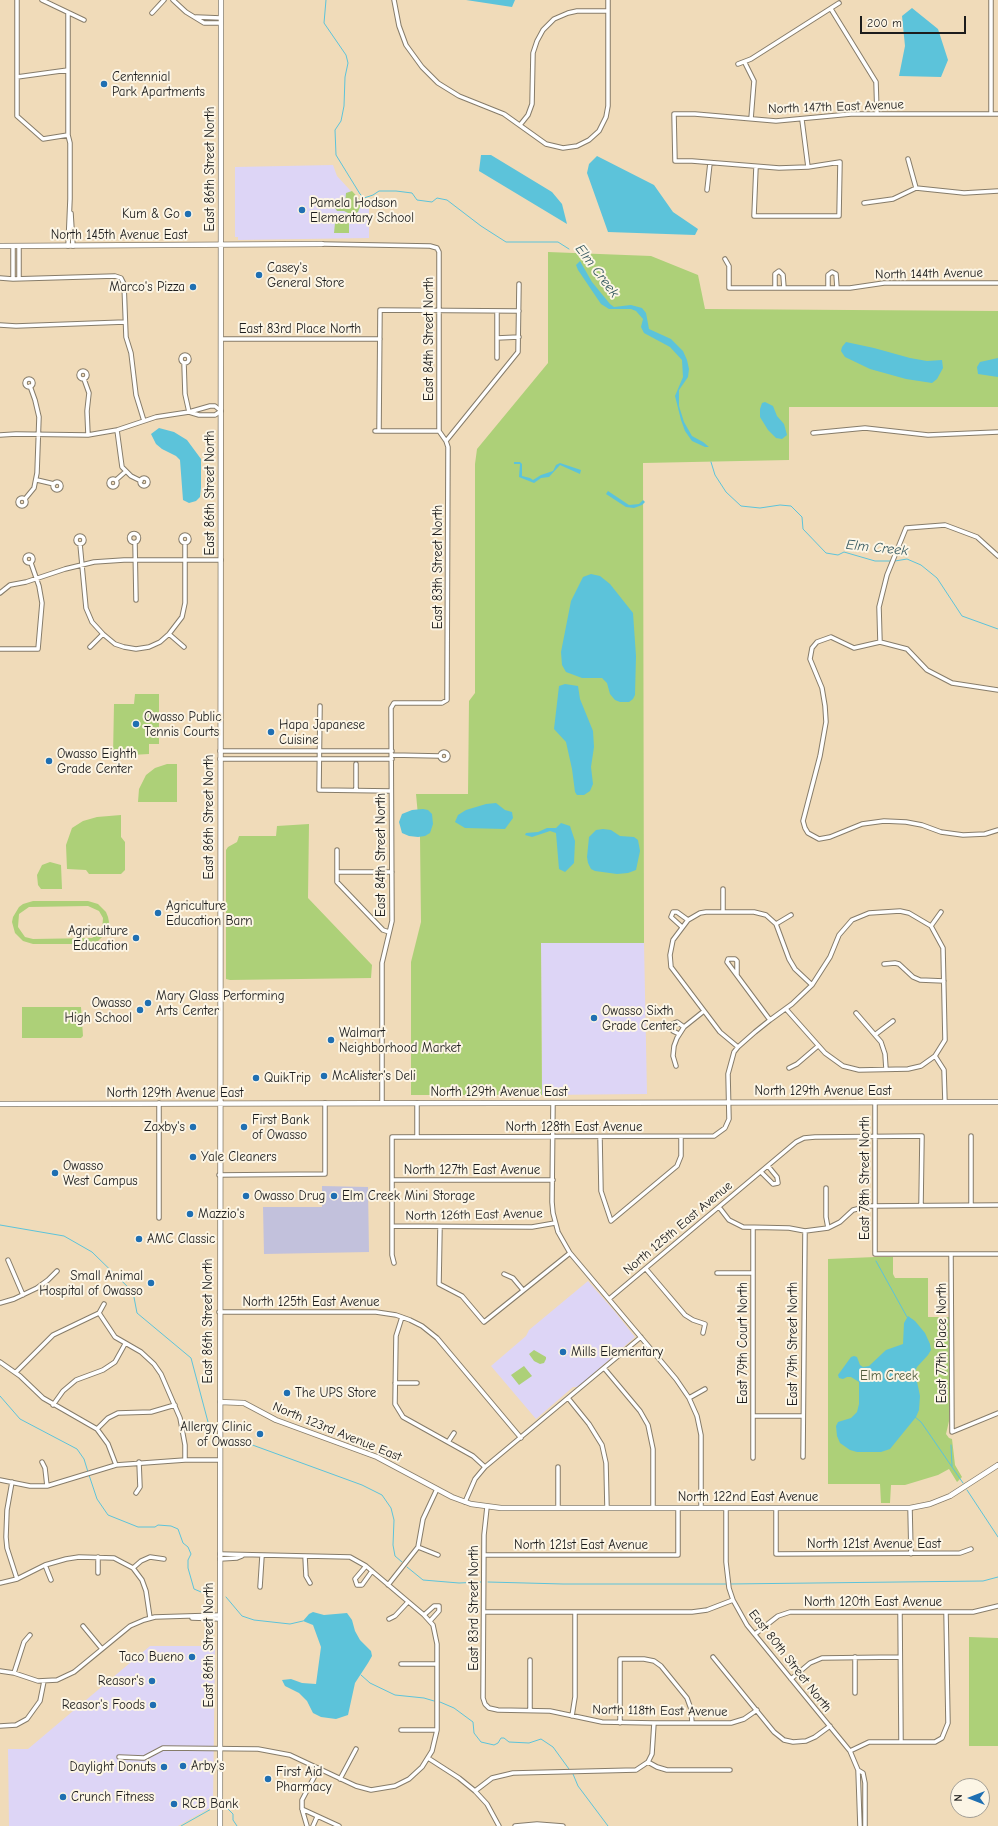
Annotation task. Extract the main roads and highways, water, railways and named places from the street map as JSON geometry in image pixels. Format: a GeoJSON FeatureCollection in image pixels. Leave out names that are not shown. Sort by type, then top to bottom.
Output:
{"type":"FeatureCollection","features":[{"type":"Feature","properties":{"kind":"main road","name":"East 86th Street North"},"geometry":{"type":"LineString","coordinates":[[220,1826],[219,1175],[221,0]]}},
{"type":"Feature","properties":{"kind":"main road","name":"North 145th Avenue East"},"geometry":{"type":"LineString","coordinates":[[0,246],[322,244]]}},
{"type":"Feature","properties":{"kind":"main road","name":"North 129th Avenue East"},"geometry":{"type":"LineString","coordinates":[[0,1104],[998,1102]]}},
{"type":"Feature","properties":{"kind":"main road","name":"North 123rd Avenue East"},"geometry":{"type":"LineString","coordinates":[[220,1402],[244,1403],[276,1420],[377,1457],[437,1490],[465,1502],[487,1507]]}},
{"type":"Feature","properties":{"kind":"main road","name":"North 122nd East Avenue"},"geometry":{"type":"LineString","coordinates":[[487,1507],[910,1508],[930,1504],[950,1496],[998,1465]]}},
{"type":"Feature","properties":{"kind":"water"},"geometry":{"type":"Polygon","coordinates":[[[466,0],[515,0],[512,7],[466,0]]]}},
{"type":"Feature","properties":{"kind":"water"},"geometry":{"type":"Polygon","coordinates":[[[912,8],[938,29],[948,60],[941,77],[899,76],[905,46],[902,16],[912,8]]]}},
{"type":"Feature","properties":{"kind":"water"},"geometry":{"type":"Polygon","coordinates":[[[481,155],[491,155],[552,192],[562,204],[567,224],[479,171],[481,155]]]}},
{"type":"Feature","properties":{"kind":"water"},"geometry":{"type":"Polygon","coordinates":[[[597,156],[654,185],[673,212],[698,229],[695,235],[608,232],[587,173],[589,164],[597,156]]]}},
{"type":"Feature","properties":{"kind":"water"},"geometry":{"type":"Polygon","coordinates":[[[580,261],[592,282],[610,304],[614,307],[631,305],[642,308],[646,313],[649,329],[671,339],[683,351],[689,369],[688,377],[679,390],[679,406],[684,422],[692,436],[709,447],[705,447],[692,441],[685,431],[681,420],[675,396],[683,377],[682,360],[670,347],[644,333],[641,327],[643,319],[636,311],[631,309],[609,309],[601,304],[578,270],[576,265],[580,261]]]}},
{"type":"Feature","properties":{"kind":"water"},"geometry":{"type":"Polygon","coordinates":[[[846,342],[910,358],[927,361],[942,360],[943,368],[937,379],[932,383],[906,379],[870,369],[845,357],[841,351],[846,342]]]}},
{"type":"Feature","properties":{"kind":"water"},"geometry":{"type":"Polygon","coordinates":[[[998,358],[998,377],[978,374],[977,367],[980,362],[998,358]]]}},
{"type":"Feature","properties":{"kind":"water"},"geometry":{"type":"Polygon","coordinates":[[[765,402],[773,406],[777,416],[784,424],[787,435],[782,439],[776,438],[768,430],[760,417],[762,403],[765,402]]]}},
{"type":"Feature","properties":{"kind":"water"},"geometry":{"type":"Polygon","coordinates":[[[159,428],[174,432],[187,440],[201,459],[200,497],[196,501],[189,503],[183,500],[180,460],[156,444],[151,434],[159,428]]]}},
{"type":"Feature","properties":{"kind":"water"},"geometry":{"type":"Polygon","coordinates":[[[514,462],[520,462],[522,464],[522,476],[533,480],[541,475],[553,471],[556,465],[560,463],[581,470],[580,474],[560,465],[549,477],[541,478],[534,483],[519,477],[520,464],[514,464],[514,462]]]}},
{"type":"Feature","properties":{"kind":"water"},"geometry":{"type":"Polygon","coordinates":[[[608,491],[629,505],[639,504],[643,500],[645,502],[634,508],[626,507],[606,494],[608,491]]]}},
{"type":"Feature","properties":{"kind":"water"},"geometry":{"type":"Polygon","coordinates":[[[591,574],[600,576],[610,584],[633,613],[636,656],[635,695],[629,702],[620,702],[615,700],[610,694],[607,683],[602,678],[582,678],[566,672],[562,665],[561,652],[571,601],[583,577],[591,574]]]}},
{"type":"Feature","properties":{"kind":"water"},"geometry":{"type":"Polygon","coordinates":[[[565,684],[578,686],[580,699],[593,731],[594,747],[591,767],[593,784],[590,791],[584,795],[577,795],[575,792],[566,742],[554,729],[559,686],[565,684]]]}},
{"type":"Feature","properties":{"kind":"water"},"geometry":{"type":"Polygon","coordinates":[[[496,803],[505,810],[512,812],[513,818],[505,829],[465,828],[455,822],[458,815],[466,810],[486,804],[496,803]]]}},
{"type":"Feature","properties":{"kind":"water"},"geometry":{"type":"Polygon","coordinates":[[[412,810],[428,810],[432,814],[433,824],[430,833],[425,836],[418,837],[409,836],[402,833],[399,822],[402,814],[412,810]]]}},
{"type":"Feature","properties":{"kind":"water"},"geometry":{"type":"Polygon","coordinates":[[[561,823],[570,826],[575,841],[574,863],[565,872],[559,869],[556,833],[550,831],[532,837],[525,835],[526,833],[538,832],[547,828],[556,828],[561,823]]]}},
{"type":"Feature","properties":{"kind":"water"},"geometry":{"type":"Polygon","coordinates":[[[596,830],[611,830],[620,836],[634,837],[638,840],[640,851],[636,870],[628,873],[617,874],[595,871],[591,869],[587,857],[589,837],[596,830]]]}},
{"type":"Feature","properties":{"kind":"water"},"geometry":{"type":"Polygon","coordinates":[[[908,1316],[915,1321],[925,1333],[931,1350],[917,1367],[915,1372],[920,1396],[919,1410],[916,1417],[890,1449],[881,1452],[857,1452],[850,1450],[840,1443],[837,1436],[836,1426],[838,1422],[851,1418],[857,1412],[859,1404],[859,1382],[851,1377],[843,1379],[839,1378],[838,1375],[851,1357],[857,1357],[860,1365],[863,1367],[869,1366],[886,1350],[903,1344],[904,1323],[908,1316]]]}},
{"type":"Feature","properties":{"kind":"water"},"geometry":{"type":"Polygon","coordinates":[[[313,1612],[324,1615],[347,1613],[352,1620],[355,1631],[360,1640],[371,1651],[372,1656],[355,1683],[348,1715],[336,1719],[321,1717],[313,1713],[307,1701],[299,1693],[285,1686],[282,1680],[291,1679],[302,1683],[316,1684],[321,1647],[313,1625],[303,1621],[313,1612]]]}},
{"type":"Feature","properties":{"kind":"waterway","name":"Elm Creek"},"geometry":{"type":"LineString","coordinates":[[326,0],[324,23],[346,55],[348,63],[345,77],[344,106],[341,121],[335,130],[336,155],[360,194],[364,198],[379,191],[396,191],[412,193],[417,200],[432,202],[437,198],[447,200],[481,226],[506,242],[558,242],[569,249]]}},
{"type":"Feature","properties":{"kind":"waterway","name":"Elm Creek"},"geometry":{"type":"LineString","coordinates":[[711,462],[715,475],[726,492],[741,506],[760,508],[780,505],[791,506],[802,517],[803,529],[826,553],[838,555],[844,552],[875,561],[892,561]]}},
{"type":"Feature","properties":{"kind":"waterway","name":"Elm Creek"},"geometry":{"type":"LineString","coordinates":[[895,561],[907,559],[921,565],[937,578],[962,616],[998,629]]}},
{"type":"Feature","properties":{"kind":"waterway"},"geometry":{"type":"LineString","coordinates":[[0,1225],[64,1236],[92,1252],[133,1292],[137,1313],[191,1358],[208,1422],[213,1429]]}},
{"type":"Feature","properties":{"kind":"waterway"},"geometry":{"type":"LineString","coordinates":[[876,1261],[907,1317]]}},
{"type":"Feature","properties":{"kind":"waterway"},"geometry":{"type":"LineString","coordinates":[[0,1396],[20,1419],[77,1449],[84,1459],[88,1472]]}},
{"type":"Feature","properties":{"kind":"waterway"},"geometry":{"type":"LineString","coordinates":[[915,1417],[921,1422],[963,1483]]}},
{"type":"Feature","properties":{"kind":"waterway"},"geometry":{"type":"LineString","coordinates":[[226,1438],[236,1439],[362,1485],[382,1495],[391,1508],[394,1520],[393,1545],[395,1556],[402,1562]]}},
{"type":"Feature","properties":{"kind":"waterway"},"geometry":{"type":"LineString","coordinates":[[951,1445],[952,1466]]}},
{"type":"Feature","properties":{"kind":"waterway"},"geometry":{"type":"LineString","coordinates":[[89,1475],[97,1499],[108,1515],[138,1527],[155,1527],[158,1525],[171,1526],[178,1529],[183,1543],[188,1547],[191,1554],[188,1560],[188,1568],[194,1589],[213,1597]]}},
{"type":"Feature","properties":{"kind":"waterway"},"geometry":{"type":"LineString","coordinates":[[967,1490],[998,1537]]}},
{"type":"Feature","properties":{"kind":"waterway"},"geometry":{"type":"LineString","coordinates":[[407,1567],[423,1580],[459,1583],[481,1582]]}},
{"type":"Feature","properties":{"kind":"waterway"},"geometry":{"type":"LineString","coordinates":[[730,1584],[983,1581],[998,1577]]}},
{"type":"Feature","properties":{"kind":"waterway"},"geometry":{"type":"LineString","coordinates":[[488,1582],[563,1584],[727,1584]]}},
{"type":"Feature","properties":{"kind":"waterway"},"geometry":{"type":"LineString","coordinates":[[226,1597],[242,1616],[254,1620],[290,1624],[303,1621]]}},
{"type":"Feature","properties":{"kind":"waterway"},"geometry":{"type":"LineString","coordinates":[[361,1675],[370,1683],[395,1695],[424,1698],[434,1701]]}},
{"type":"Feature","properties":{"kind":"waterway"},"geometry":{"type":"LineString","coordinates":[[440,1702],[454,1708],[473,1722],[474,1733],[481,1742],[494,1745],[498,1743],[501,1738],[504,1738],[509,1742],[529,1743],[541,1739],[553,1747],[569,1769]]}},
{"type":"Feature","properties":{"kind":"waterway"},"geometry":{"type":"LineString","coordinates":[[573,1774],[578,1786],[608,1826]]}},
{"type":"Feature","properties":{"kind":"waterway"},"geometry":{"type":"LineString","coordinates":[[181,1826],[213,1808]]}},
{"type":"Feature","properties":{"kind":"waterway"},"geometry":{"type":"LineString","coordinates":[[227,1808],[233,1814],[233,1820],[237,1826]]}},
{"type":"Feature","properties":{"kind":"place","name":"Centennial Park Apartments"},"geometry":{"type":"Point","coordinates":[104,84]}},
{"type":"Feature","properties":{"kind":"place","name":"Pamela Hodson Elementary School"},"geometry":{"type":"Point","coordinates":[302,210]}},
{"type":"Feature","properties":{"kind":"place","name":"Kum & Go"},"geometry":{"type":"Point","coordinates":[188,214]}},
{"type":"Feature","properties":{"kind":"place","name":"Casey's General Store"},"geometry":{"type":"Point","coordinates":[259,275]}},
{"type":"Feature","properties":{"kind":"place","name":"Marco's Pizza"},"geometry":{"type":"Point","coordinates":[193,287]}},
{"type":"Feature","properties":{"kind":"place","name":"Owasso Public Tennis Courts"},"geometry":{"type":"Point","coordinates":[136,724]}},
{"type":"Feature","properties":{"kind":"place","name":"Hapa Japanese Cuisine"},"geometry":{"type":"Point","coordinates":[271,732]}},
{"type":"Feature","properties":{"kind":"place","name":"Owasso Eighth Grade Center"},"geometry":{"type":"Point","coordinates":[49,761]}},
{"type":"Feature","properties":{"kind":"place","name":"Agriculture Education Barn"},"geometry":{"type":"Point","coordinates":[158,913]}},
{"type":"Feature","properties":{"kind":"place","name":"Agriculture Education"},"geometry":{"type":"Point","coordinates":[136,938]}},
{"type":"Feature","properties":{"kind":"place","name":"Mary Glass Performing Arts Center"},"geometry":{"type":"Point","coordinates":[148,1003]}},
{"type":"Feature","properties":{"kind":"place","name":"Owasso High School"},"geometry":{"type":"Point","coordinates":[140,1010]}},
{"type":"Feature","properties":{"kind":"place","name":"Owasso Sixth Grade Center"},"geometry":{"type":"Point","coordinates":[594,1018]}},
{"type":"Feature","properties":{"kind":"place","name":"Walmart Neighborhood Market"},"geometry":{"type":"Point","coordinates":[331,1040]}},
{"type":"Feature","properties":{"kind":"place","name":"McAlister's Deli"},"geometry":{"type":"Point","coordinates":[324,1076]}},
{"type":"Feature","properties":{"kind":"place","name":"QuikTrip"},"geometry":{"type":"Point","coordinates":[256,1078]}},
{"type":"Feature","properties":{"kind":"place","name":"Zaxby's"},"geometry":{"type":"Point","coordinates":[193,1127]}},
{"type":"Feature","properties":{"kind":"place","name":"First Bank of Owasso"},"geometry":{"type":"Point","coordinates":[244,1127]}},
{"type":"Feature","properties":{"kind":"place","name":"Yale Cleaners"},"geometry":{"type":"Point","coordinates":[193,1157]}},
{"type":"Feature","properties":{"kind":"place","name":"Owasso West Campus"},"geometry":{"type":"Point","coordinates":[55,1173]}},
{"type":"Feature","properties":{"kind":"place","name":"Owasso Drug"},"geometry":{"type":"Point","coordinates":[246,1196]}},
{"type":"Feature","properties":{"kind":"place","name":"Elm Creek Mini Storage"},"geometry":{"type":"Point","coordinates":[334,1196]}},
{"type":"Feature","properties":{"kind":"place","name":"Mazzio's"},"geometry":{"type":"Point","coordinates":[190,1214]}},
{"type":"Feature","properties":{"kind":"place","name":"AMC Classic"},"geometry":{"type":"Point","coordinates":[139,1239]}},
{"type":"Feature","properties":{"kind":"place","name":"Small Animal Hospital of Owasso"},"geometry":{"type":"Point","coordinates":[151,1283]}},
{"type":"Feature","properties":{"kind":"place","name":"Mills Elementary"},"geometry":{"type":"Point","coordinates":[563,1352]}},
{"type":"Feature","properties":{"kind":"place","name":"The UPS Store"},"geometry":{"type":"Point","coordinates":[287,1393]}},
{"type":"Feature","properties":{"kind":"place","name":"Allergy Clinic of Owasso"},"geometry":{"type":"Point","coordinates":[260,1434]}},
{"type":"Feature","properties":{"kind":"place","name":"Taco Bueno"},"geometry":{"type":"Point","coordinates":[192,1657]}},
{"type":"Feature","properties":{"kind":"place","name":"Reasor's"},"geometry":{"type":"Point","coordinates":[152,1681]}},
{"type":"Feature","properties":{"kind":"place","name":"Reasor's Foods"},"geometry":{"type":"Point","coordinates":[153,1705]}},
{"type":"Feature","properties":{"kind":"place","name":"Arby's"},"geometry":{"type":"Point","coordinates":[183,1766]}},
{"type":"Feature","properties":{"kind":"place","name":"Daylight Donuts"},"geometry":{"type":"Point","coordinates":[164,1767]}},
{"type":"Feature","properties":{"kind":"place","name":"First Aid Pharmacy"},"geometry":{"type":"Point","coordinates":[268,1779]}},
{"type":"Feature","properties":{"kind":"place","name":"Crunch Fitness"},"geometry":{"type":"Point","coordinates":[63,1797]}},
{"type":"Feature","properties":{"kind":"place","name":"RCB Bank"},"geometry":{"type":"Point","coordinates":[174,1804]}}]}
